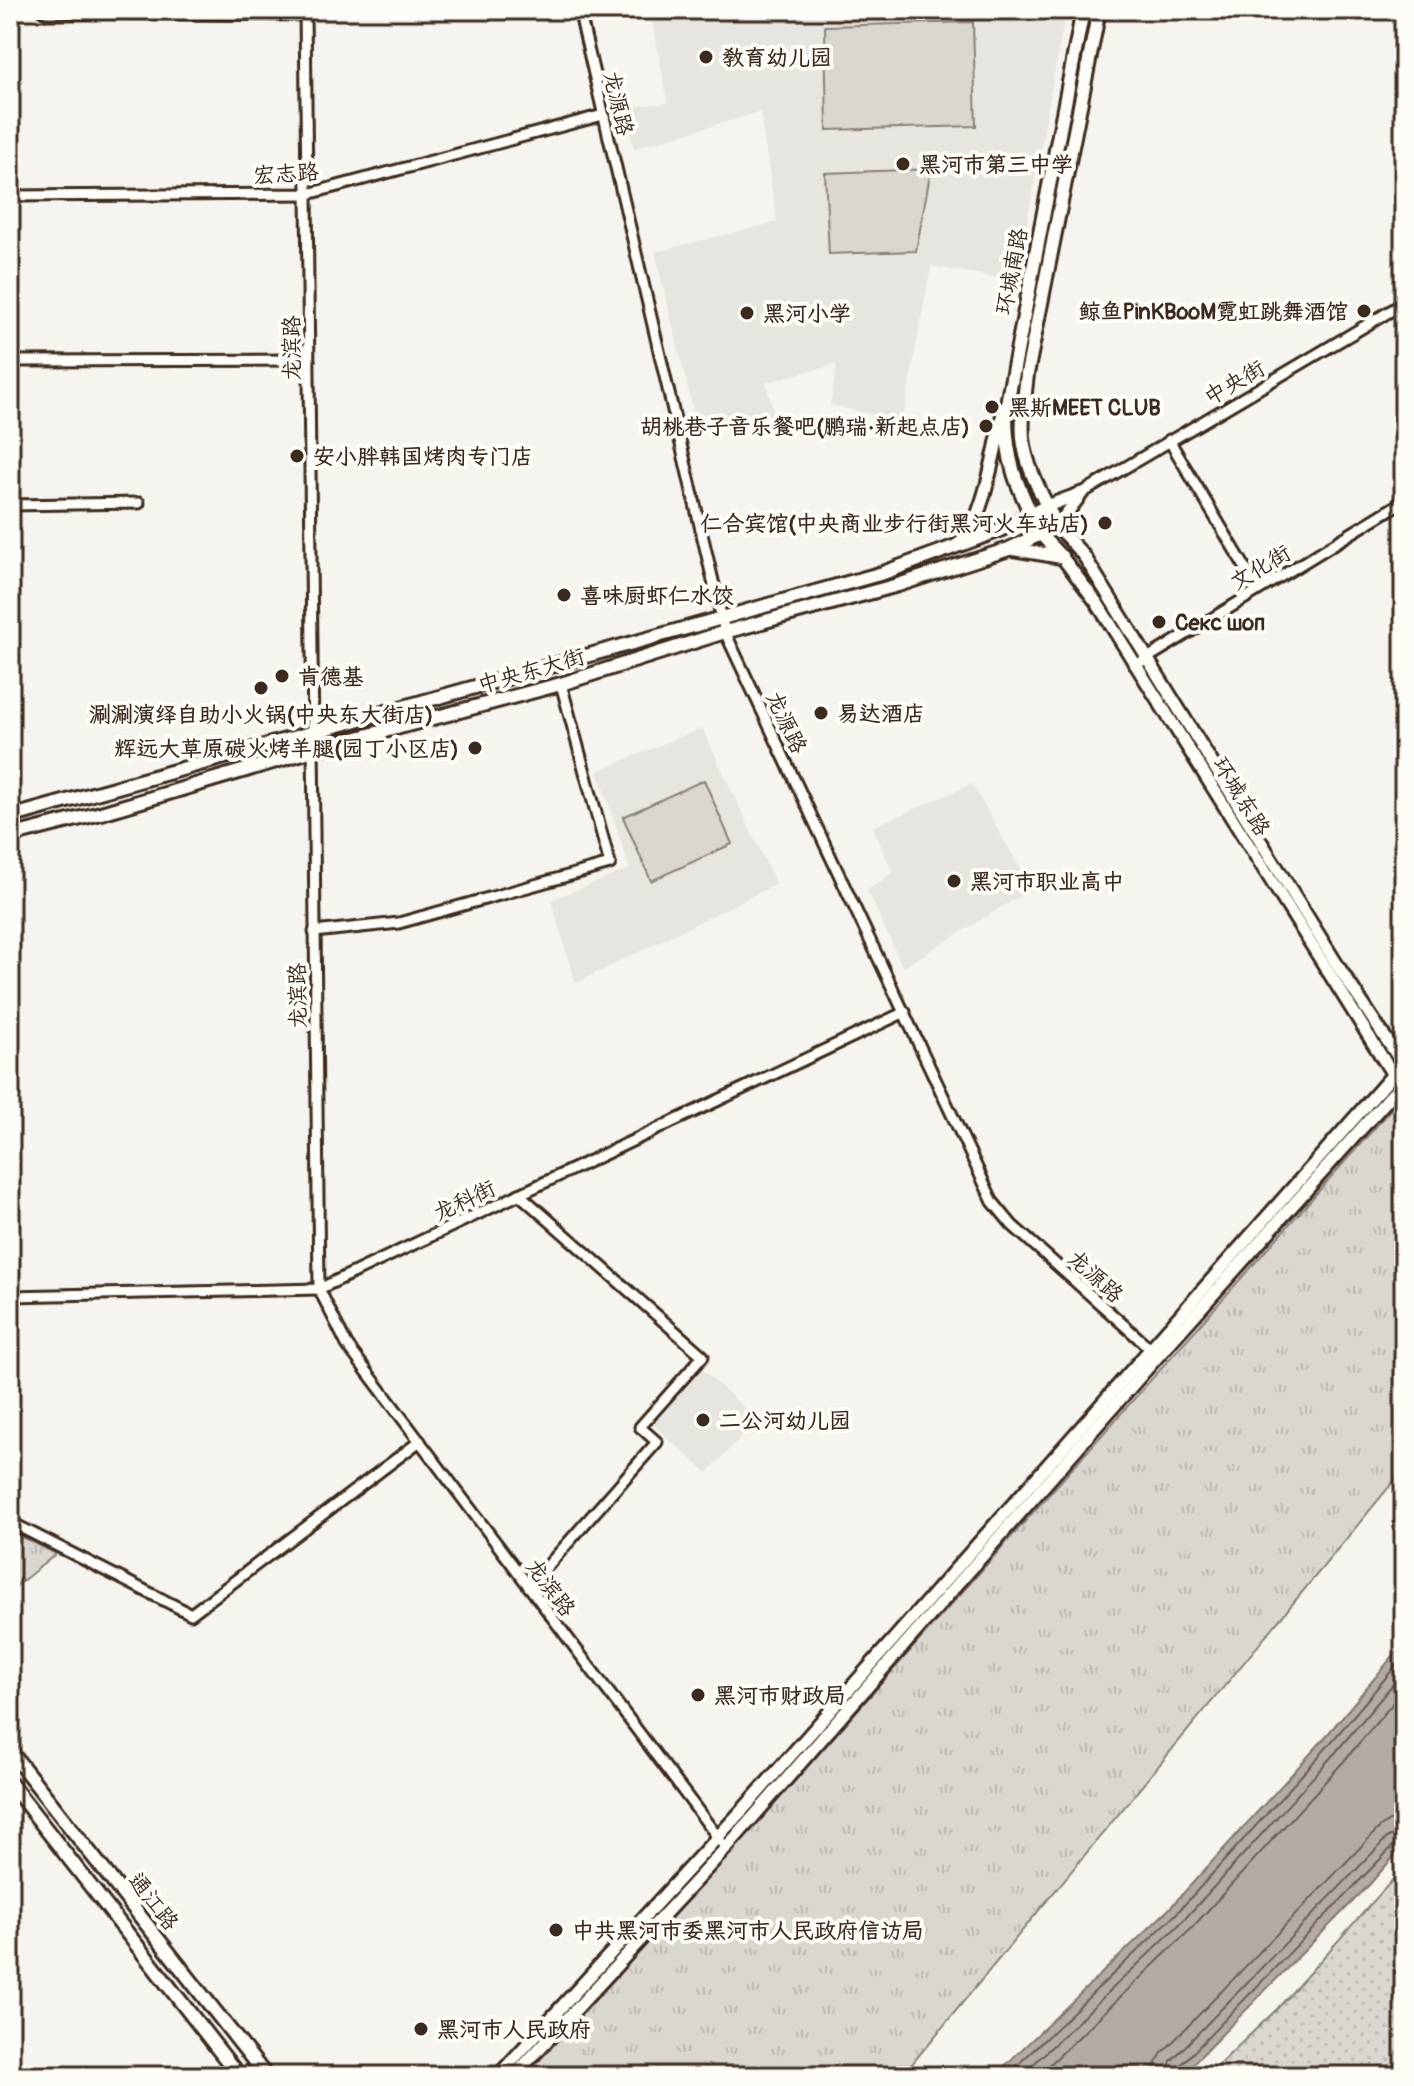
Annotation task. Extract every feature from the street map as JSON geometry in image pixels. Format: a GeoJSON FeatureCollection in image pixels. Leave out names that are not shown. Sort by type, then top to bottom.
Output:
{"type":"FeatureCollection","features":[{"type":"Feature","properties":{"kind":"main road","name":"环城南路"},"geometry":{"type":"LineString","coordinates":[[1041,535],[1011,465],[1006,441],[1006,409],[1083,10]]}},
{"type":"Feature","properties":{"kind":"main road","name":"环城南路"},"geometry":{"type":"LineString","coordinates":[[1057,526],[1028,460],[1023,439],[1023,411],[1027,374],[1099,10]]}},
{"type":"Feature","properties":{"kind":"main road","name":"中央东大街"},"geometry":{"type":"LineString","coordinates":[[10,836],[561,684],[950,549],[1047,506]]}},
{"type":"Feature","properties":{"kind":"main road","name":"中央东大街"},"geometry":{"type":"LineString","coordinates":[[10,817],[312,733],[723,626],[898,585],[1009,549],[1057,526]]}},
{"type":"Feature","properties":{"kind":"main road"},"geometry":{"type":"LineString","coordinates":[[1009,549],[1062,557]]}},
{"type":"Feature","properties":{"kind":"main road","name":"通江路"},"geometry":{"type":"LineString","coordinates":[[10,1751],[266,2076]]}},
{"type":"Feature","properties":{"kind":"main road","name":"通江路"},"geometry":{"type":"LineString","coordinates":[[10,1783],[239,2076]]}},
{"type":"Feature","properties":{"kind":"street"},"geometry":{"type":"LineString","coordinates":[[42,10],[305,12]]}},
{"type":"Feature","properties":{"kind":"street","name":"龙源路"},"geometry":{"type":"LineString","coordinates":[[579,10],[723,626],[993,1202],[1012,1225],[1154,1352]]}},
{"type":"Feature","properties":{"kind":"street","name":"龙滨路"},"geometry":{"type":"LineString","coordinates":[[305,12],[319,1289],[347,1345],[726,1848]]}},
{"type":"Feature","properties":{"kind":"street","name":"宏志路"},"geometry":{"type":"LineString","coordinates":[[10,196],[308,194],[603,115]]}},
{"type":"Feature","properties":{"kind":"street","name":"中央街"},"geometry":{"type":"LineString","coordinates":[[1082,493],[1404,303]]}},
{"type":"Feature","properties":{"kind":"street"},"geometry":{"type":"LineString","coordinates":[[10,361],[309,360]]}},
{"type":"Feature","properties":{"kind":"street"},"geometry":{"type":"LineString","coordinates":[[950,549],[967,537],[980,509],[1012,373]]}},
{"type":"Feature","properties":{"kind":"street"},"geometry":{"type":"LineString","coordinates":[[1169,440],[1258,589]]}},
{"type":"Feature","properties":{"kind":"street"},"geometry":{"type":"LineString","coordinates":[[1047,506],[1082,493]]}},
{"type":"Feature","properties":{"kind":"street"},"geometry":{"type":"LineString","coordinates":[[1057,526],[1082,493]]}},
{"type":"Feature","properties":{"kind":"street","name":"文化街"},"geometry":{"type":"LineString","coordinates":[[1141,662],[1404,501]]}},
{"type":"Feature","properties":{"kind":"street"},"geometry":{"type":"LineString","coordinates":[[10,505],[139,503]]}},
{"type":"Feature","properties":{"kind":"street","name":"环城东路"},"geometry":{"type":"LineString","coordinates":[[1057,526],[1084,556],[1141,662],[1399,1080]]}},
{"type":"Feature","properties":{"kind":"street","name":"环城东路"},"geometry":{"type":"LineString","coordinates":[[1041,535],[1062,557],[1141,662],[1403,1064]]}},
{"type":"Feature","properties":{"kind":"street"},"geometry":{"type":"LineString","coordinates":[[314,932],[399,923],[610,864],[561,684]]}},
{"type":"Feature","properties":{"kind":"street","name":"龙科街"},"geometry":{"type":"LineString","coordinates":[[10,1296],[319,1289],[905,1012]]}},
{"type":"Feature","properties":{"kind":"street"},"geometry":{"type":"LineString","coordinates":[[498,2076],[1399,1080],[1403,1064]]}},
{"type":"Feature","properties":{"kind":"street"},"geometry":{"type":"LineString","coordinates":[[519,1194],[703,1356],[640,1427],[657,1442],[529,1587]]}},
{"type":"Feature","properties":{"kind":"street"},"geometry":{"type":"LineString","coordinates":[[514,2076],[726,1848],[1154,1352]]}},
{"type":"Feature","properties":{"kind":"street"},"geometry":{"type":"LineString","coordinates":[[10,1522],[191,1614],[420,1441]]}},
{"type":"Feature","properties":{"kind":"shaded area","name":"黑河市第三中学"},"geometry":{"type":"Polygon","coordinates":[[[650,10],[1066,10],[1016,281],[931,266],[904,413],[892,419],[830,405],[837,364],[766,382],[775,417],[698,431],[655,252],[777,222],[760,112],[634,148],[625,107],[668,103],[650,10]]]}},
{"type":"Feature","properties":{"kind":"shaded area"},"geometry":{"type":"Polygon","coordinates":[[[702,728],[776,884],[576,983],[551,900],[630,869],[598,771],[702,728]]]}},
{"type":"Feature","properties":{"kind":"shaded area","name":"黑河市职业高中"},"geometry":{"type":"Polygon","coordinates":[[[972,784],[1032,889],[903,967],[867,890],[893,873],[873,827],[972,784]]]}},
{"type":"Feature","properties":{"kind":"shaded area","name":"二公河幼儿园"},"geometry":{"type":"Polygon","coordinates":[[[699,1367],[757,1419],[707,1473],[650,1422],[699,1367]]]}},
{"type":"Feature","properties":{"kind":"green space"},"geometry":{"type":"Polygon","coordinates":[[[973,22],[976,126],[827,130],[825,26],[973,22]]]}},
{"type":"Feature","properties":{"kind":"green space"},"geometry":{"type":"Polygon","coordinates":[[[931,169],[916,251],[829,254],[825,173],[931,169]]]}},
{"type":"Feature","properties":{"kind":"green space"},"geometry":{"type":"Polygon","coordinates":[[[704,780],[732,844],[651,881],[623,817],[704,780]]]}},
{"type":"Feature","properties":{"kind":"green space"},"geometry":{"type":"Polygon","coordinates":[[[1404,1095],[1404,1469],[902,2076],[525,2076],[735,1848],[1404,1095]]]}},
{"type":"Feature","properties":{"kind":"green space"},"geometry":{"type":"Polygon","coordinates":[[[10,1531],[56,1554],[10,1591],[10,1531]]]}},
{"type":"Feature","properties":{"kind":"green space"},"geometry":{"type":"Polygon","coordinates":[[[1404,1867],[1404,2076],[1207,2076],[1277,2009],[1404,1867]]]}},
{"type":"Feature","properties":{"kind":"water"},"geometry":{"type":"Polygon","coordinates":[[[1404,1643],[1404,1845],[1369,1885],[1181,2076],[994,2076],[1169,1909],[1322,1741],[1404,1643]]]}},
{"type":"Feature","properties":{"kind":"place","name":"教育幼儿园"},"geometry":{"type":"Point","coordinates":[706,57]}},
{"type":"Feature","properties":{"kind":"place","name":"黑河市第三中学"},"geometry":{"type":"Point","coordinates":[903,164]}},
{"type":"Feature","properties":{"kind":"place","name":"鲸鱼PinKBooM霓虹跳舞酒馆"},"geometry":{"type":"Point","coordinates":[1364,311]}},
{"type":"Feature","properties":{"kind":"place","name":"黑河小学"},"geometry":{"type":"Point","coordinates":[747,313]}},
{"type":"Feature","properties":{"kind":"place","name":"黑斯MEET CLUB"},"geometry":{"type":"Point","coordinates":[992,407]}},
{"type":"Feature","properties":{"kind":"place","name":"胡桃巷子音乐餐吧(鹏瑞·新起点店)"},"geometry":{"type":"Point","coordinates":[986,426]}},
{"type":"Feature","properties":{"kind":"place","name":"安小胖韩国烤肉专门店"},"geometry":{"type":"Point","coordinates":[297,456]}},
{"type":"Feature","properties":{"kind":"place","name":"仁合宾馆(中央商业步行街黑河火车站店)"},"geometry":{"type":"Point","coordinates":[1105,523]}},
{"type":"Feature","properties":{"kind":"place","name":"喜味厨虾仁水饺"},"geometry":{"type":"Point","coordinates":[564,595]}},
{"type":"Feature","properties":{"kind":"place","name":"Секс шоп"},"geometry":{"type":"Point","coordinates":[1159,622]}},
{"type":"Feature","properties":{"kind":"place","name":"肯德基"},"geometry":{"type":"Point","coordinates":[282,676]}},
{"type":"Feature","properties":{"kind":"place","name":"涮涮演绎自助小火锅(中央东大街店)"},"geometry":{"type":"Point","coordinates":[261,688]}},
{"type":"Feature","properties":{"kind":"place","name":"易达酒店"},"geometry":{"type":"Point","coordinates":[821,713]}},
{"type":"Feature","properties":{"kind":"place","name":"辉远大草原碳火烤羊腿(园丁小区店)"},"geometry":{"type":"Point","coordinates":[475,748]}},
{"type":"Feature","properties":{"kind":"place","name":"黑河市职业高中"},"geometry":{"type":"Point","coordinates":[954,881]}},
{"type":"Feature","properties":{"kind":"place","name":"二公河幼儿园"},"geometry":{"type":"Point","coordinates":[703,1420]}},
{"type":"Feature","properties":{"kind":"place","name":"黑河市财政局"},"geometry":{"type":"Point","coordinates":[698,1695]}},
{"type":"Feature","properties":{"kind":"place","name":"中共黑河市委黑河市人民政府信访局"},"geometry":{"type":"Point","coordinates":[556,1930]}},
{"type":"Feature","properties":{"kind":"place","name":"黑河市人民政府"},"geometry":{"type":"Point","coordinates":[421,2029]}}]}
